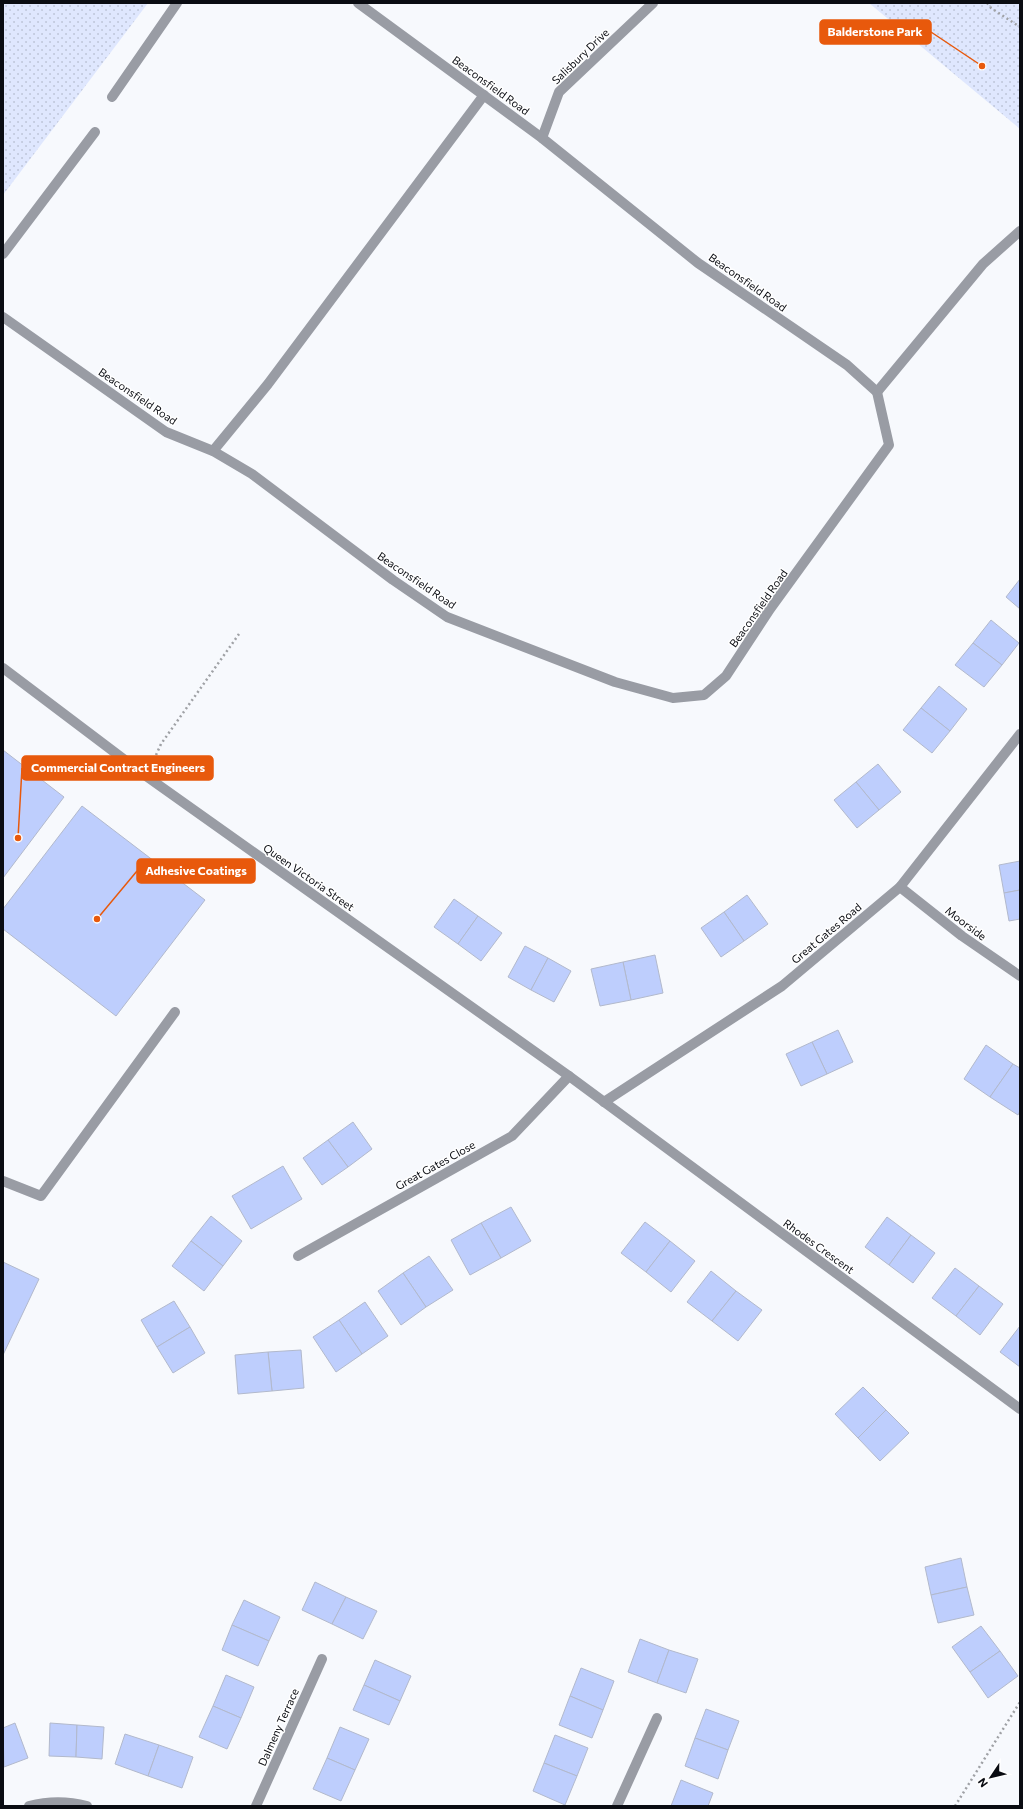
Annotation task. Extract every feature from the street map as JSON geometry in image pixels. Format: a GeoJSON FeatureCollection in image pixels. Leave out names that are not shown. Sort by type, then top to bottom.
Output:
{"type":"FeatureCollection","features":[{"type":"Feature","properties":{"kind":"street"},"geometry":{"type":"LineString","coordinates":[[112,97],[177,3]]}},
{"type":"Feature","properties":{"kind":"street","name":"Beaconsfield Road"},"geometry":{"type":"LineString","coordinates":[[3,317],[166,432],[213,451],[252,474],[393,580],[447,617],[615,682],[673,698],[704,695],[726,676],[770,609],[889,446],[877,392],[847,365],[698,263],[542,138],[358,3]]}},
{"type":"Feature","properties":{"kind":"street","name":"Salisbury Drive"},"geometry":{"type":"LineString","coordinates":[[542,138],[559,92],[653,3]]}},
{"type":"Feature","properties":{"kind":"street"},"geometry":{"type":"LineString","coordinates":[[213,451],[268,384],[484,95]]}},
{"type":"Feature","properties":{"kind":"street"},"geometry":{"type":"LineString","coordinates":[[3,254],[95,132]]}},
{"type":"Feature","properties":{"kind":"street"},"geometry":{"type":"LineString","coordinates":[[877,392],[983,264],[1020,231]]}},
{"type":"Feature","properties":{"kind":"street","name":"Queen Victoria Street"},"geometry":{"type":"LineString","coordinates":[[3,668],[146,776],[604,1102]]}},
{"type":"Feature","properties":{"kind":"street","name":"Great Gates Road"},"geometry":{"type":"LineString","coordinates":[[604,1102],[782,986],[900,887],[1020,734]]}},
{"type":"Feature","properties":{"kind":"street","name":"Moorside"},"geometry":{"type":"LineString","coordinates":[[900,887],[962,936],[1020,976]]}},
{"type":"Feature","properties":{"kind":"street"},"geometry":{"type":"LineString","coordinates":[[3,1181],[40,1196],[175,1012]]}},
{"type":"Feature","properties":{"kind":"street","name":"Great Gates Close"},"geometry":{"type":"LineString","coordinates":[[298,1256],[512,1136],[569,1076]]}},
{"type":"Feature","properties":{"kind":"street","name":"Rhodes Crescent"},"geometry":{"type":"LineString","coordinates":[[604,1102],[1020,1409]]}},
{"type":"Feature","properties":{"kind":"street","name":"Dalmeny Terrace"},"geometry":{"type":"LineString","coordinates":[[256,1806],[322,1659]]}},
{"type":"Feature","properties":{"kind":"street"},"geometry":{"type":"LineString","coordinates":[[617,1806],[656,1718]]}},
{"type":"Feature","properties":{"kind":"street"},"geometry":{"type":"LineString","coordinates":[[29,1806],[39,1803],[71,1802],[87,1806]]}},
{"type":"Feature","properties":{"kind":"path"},"geometry":{"type":"LineString","coordinates":[[987,3],[991,8],[1020,27]]}},
{"type":"Feature","properties":{"kind":"path"},"geometry":{"type":"LineString","coordinates":[[146,776],[161,744],[239,634]]}},
{"type":"Feature","properties":{"kind":"path"},"geometry":{"type":"LineString","coordinates":[[955,1806],[1020,1702]]}},
{"type":"Feature","properties":{"kind":"shaded area"},"geometry":{"type":"Polygon","coordinates":[[[3,3],[148,3],[3,195],[3,3]]]}},
{"type":"Feature","properties":{"kind":"shaded area"},"geometry":{"type":"Polygon","coordinates":[[[869,3],[1020,3],[1020,129],[869,3]]]}},
{"type":"Feature","properties":{"kind":"building"},"geometry":{"type":"Polygon","coordinates":[[[1020,579],[1020,609],[1006,597],[1020,579]]]}},
{"type":"Feature","properties":{"kind":"building"},"geometry":{"type":"Polygon","coordinates":[[[991,620],[1019,643],[1002,665],[973,643],[991,620]]]}},
{"type":"Feature","properties":{"kind":"building"},"geometry":{"type":"Polygon","coordinates":[[[973,643],[1002,665],[984,687],[955,665],[973,643]]]}},
{"type":"Feature","properties":{"kind":"building"},"geometry":{"type":"Polygon","coordinates":[[[939,686],[967,709],[950,731],[921,708],[939,686]]]}},
{"type":"Feature","properties":{"kind":"building"},"geometry":{"type":"Polygon","coordinates":[[[921,708],[950,731],[932,753],[903,730],[921,708]]]}},
{"type":"Feature","properties":{"kind":"building"},"geometry":{"type":"Polygon","coordinates":[[[3,750],[64,797],[3,878],[3,750]]]}},
{"type":"Feature","properties":{"kind":"building"},"geometry":{"type":"Polygon","coordinates":[[[878,764],[901,792],[879,810],[856,782],[878,764]]]}},
{"type":"Feature","properties":{"kind":"building"},"geometry":{"type":"Polygon","coordinates":[[[856,782],[879,810],[857,828],[834,800],[856,782]]]}},
{"type":"Feature","properties":{"kind":"building"},"geometry":{"type":"Polygon","coordinates":[[[82,806],[205,900],[116,1016],[3,929],[3,909],[82,806]]]}},
{"type":"Feature","properties":{"kind":"building"},"geometry":{"type":"Polygon","coordinates":[[[1020,861],[1020,890],[1004,893],[999,865],[1020,861]]]}},
{"type":"Feature","properties":{"kind":"building"},"geometry":{"type":"Polygon","coordinates":[[[1020,890],[1020,919],[1009,921],[1004,893],[1020,890]]]}},
{"type":"Feature","properties":{"kind":"building"},"geometry":{"type":"Polygon","coordinates":[[[747,895],[768,924],[744,941],[724,912],[747,895]]]}},
{"type":"Feature","properties":{"kind":"building"},"geometry":{"type":"Polygon","coordinates":[[[454,899],[478,916],[458,944],[434,927],[454,899]]]}},
{"type":"Feature","properties":{"kind":"building"},"geometry":{"type":"Polygon","coordinates":[[[724,912],[744,941],[721,957],[701,928],[724,912]]]}},
{"type":"Feature","properties":{"kind":"building"},"geometry":{"type":"Polygon","coordinates":[[[478,916],[502,933],[481,961],[458,944],[478,916]]]}},
{"type":"Feature","properties":{"kind":"building"},"geometry":{"type":"Polygon","coordinates":[[[525,946],[548,958],[531,990],[508,977],[525,946]]]}},
{"type":"Feature","properties":{"kind":"building"},"geometry":{"type":"Polygon","coordinates":[[[655,955],[663,993],[631,1000],[623,962],[655,955]]]}},
{"type":"Feature","properties":{"kind":"building"},"geometry":{"type":"Polygon","coordinates":[[[548,958],[571,971],[554,1002],[531,990],[548,958]]]}},
{"type":"Feature","properties":{"kind":"building"},"geometry":{"type":"Polygon","coordinates":[[[623,962],[631,1000],[600,1006],[591,969],[623,962]]]}},
{"type":"Feature","properties":{"kind":"building"},"geometry":{"type":"Polygon","coordinates":[[[838,1030],[853,1062],[827,1074],[812,1042],[838,1030]]]}},
{"type":"Feature","properties":{"kind":"building"},"geometry":{"type":"Polygon","coordinates":[[[812,1042],[827,1074],[801,1086],[786,1054],[812,1042]]]}},
{"type":"Feature","properties":{"kind":"building"},"geometry":{"type":"Polygon","coordinates":[[[986,1045],[1013,1064],[990,1097],[964,1079],[986,1045]]]}},
{"type":"Feature","properties":{"kind":"building"},"geometry":{"type":"Polygon","coordinates":[[[1013,1064],[1020,1068],[1020,1111],[1018,1115],[990,1097],[1013,1064]]]}},
{"type":"Feature","properties":{"kind":"building"},"geometry":{"type":"Polygon","coordinates":[[[353,1122],[372,1149],[348,1167],[328,1140],[353,1122]]]}},
{"type":"Feature","properties":{"kind":"building"},"geometry":{"type":"Polygon","coordinates":[[[328,1140],[348,1167],[322,1185],[303,1158],[328,1140]]]}},
{"type":"Feature","properties":{"kind":"building"},"geometry":{"type":"Polygon","coordinates":[[[283,1166],[302,1199],[251,1229],[232,1196],[283,1166]]]}},
{"type":"Feature","properties":{"kind":"building"},"geometry":{"type":"Polygon","coordinates":[[[511,1207],[531,1241],[501,1258],[481,1223],[511,1207]]]}},
{"type":"Feature","properties":{"kind":"building"},"geometry":{"type":"Polygon","coordinates":[[[211,1216],[242,1241],[223,1266],[191,1241],[211,1216]]]}},
{"type":"Feature","properties":{"kind":"building"},"geometry":{"type":"Polygon","coordinates":[[[887,1217],[911,1235],[889,1265],[865,1247],[887,1217]]]}},
{"type":"Feature","properties":{"kind":"building"},"geometry":{"type":"Polygon","coordinates":[[[645,1222],[670,1241],[646,1272],[621,1253],[645,1222]]]}},
{"type":"Feature","properties":{"kind":"building"},"geometry":{"type":"Polygon","coordinates":[[[481,1223],[501,1258],[470,1275],[451,1240],[481,1223]]]}},
{"type":"Feature","properties":{"kind":"building"},"geometry":{"type":"Polygon","coordinates":[[[911,1235],[935,1253],[913,1283],[889,1265],[911,1235]]]}},
{"type":"Feature","properties":{"kind":"building"},"geometry":{"type":"Polygon","coordinates":[[[191,1241],[223,1266],[204,1291],[172,1266],[191,1241]]]}},
{"type":"Feature","properties":{"kind":"building"},"geometry":{"type":"Polygon","coordinates":[[[670,1241],[695,1261],[671,1292],[646,1272],[670,1241]]]}},
{"type":"Feature","properties":{"kind":"building"},"geometry":{"type":"Polygon","coordinates":[[[429,1256],[453,1290],[426,1307],[403,1273],[429,1256]]]}},
{"type":"Feature","properties":{"kind":"building"},"geometry":{"type":"Polygon","coordinates":[[[3,1262],[39,1279],[3,1355],[3,1262]]]}},
{"type":"Feature","properties":{"kind":"building"},"geometry":{"type":"Polygon","coordinates":[[[955,1268],[979,1286],[956,1316],[932,1298],[955,1268]]]}},
{"type":"Feature","properties":{"kind":"building"},"geometry":{"type":"Polygon","coordinates":[[[711,1271],[736,1291],[712,1321],[687,1302],[711,1271]]]}},
{"type":"Feature","properties":{"kind":"building"},"geometry":{"type":"Polygon","coordinates":[[[403,1273],[426,1307],[401,1325],[378,1291],[403,1273]]]}},
{"type":"Feature","properties":{"kind":"building"},"geometry":{"type":"Polygon","coordinates":[[[979,1286],[1003,1304],[980,1335],[956,1316],[979,1286]]]}},
{"type":"Feature","properties":{"kind":"building"},"geometry":{"type":"Polygon","coordinates":[[[736,1291],[762,1310],[738,1341],[712,1321],[736,1291]]]}},
{"type":"Feature","properties":{"kind":"building"},"geometry":{"type":"Polygon","coordinates":[[[174,1301],[190,1327],[157,1347],[141,1320],[174,1301]]]}},
{"type":"Feature","properties":{"kind":"building"},"geometry":{"type":"Polygon","coordinates":[[[365,1302],[388,1336],[362,1354],[339,1320],[365,1302]]]}},
{"type":"Feature","properties":{"kind":"building"},"geometry":{"type":"Polygon","coordinates":[[[339,1320],[362,1354],[336,1372],[313,1337],[339,1320]]]}},
{"type":"Feature","properties":{"kind":"building"},"geometry":{"type":"Polygon","coordinates":[[[1020,1326],[1020,1367],[1000,1352],[1020,1326]]]}},
{"type":"Feature","properties":{"kind":"building"},"geometry":{"type":"Polygon","coordinates":[[[190,1327],[205,1353],[173,1373],[157,1347],[190,1327]]]}},
{"type":"Feature","properties":{"kind":"building"},"geometry":{"type":"Polygon","coordinates":[[[301,1350],[304,1388],[272,1391],[268,1352],[301,1350]]]}},
{"type":"Feature","properties":{"kind":"building"},"geometry":{"type":"Polygon","coordinates":[[[268,1352],[272,1391],[238,1394],[235,1355],[268,1352]]]}},
{"type":"Feature","properties":{"kind":"building"},"geometry":{"type":"Polygon","coordinates":[[[863,1387],[886,1410],[858,1438],[835,1414],[863,1387]]]}},
{"type":"Feature","properties":{"kind":"building"},"geometry":{"type":"Polygon","coordinates":[[[886,1410],[909,1433],[880,1461],[858,1438],[886,1410]]]}},
{"type":"Feature","properties":{"kind":"building"},"geometry":{"type":"Polygon","coordinates":[[[961,1558],[967,1587],[931,1595],[925,1567],[961,1558]]]}},
{"type":"Feature","properties":{"kind":"building"},"geometry":{"type":"Polygon","coordinates":[[[315,1582],[346,1597],[332,1624],[302,1610],[315,1582]]]}},
{"type":"Feature","properties":{"kind":"building"},"geometry":{"type":"Polygon","coordinates":[[[967,1587],[974,1615],[938,1623],[931,1595],[967,1587]]]}},
{"type":"Feature","properties":{"kind":"building"},"geometry":{"type":"Polygon","coordinates":[[[346,1597],[377,1611],[363,1639],[332,1624],[346,1597]]]}},
{"type":"Feature","properties":{"kind":"building"},"geometry":{"type":"Polygon","coordinates":[[[244,1600],[280,1617],[269,1641],[232,1625],[244,1600]]]}},
{"type":"Feature","properties":{"kind":"building"},"geometry":{"type":"Polygon","coordinates":[[[232,1625],[269,1641],[258,1666],[222,1650],[232,1625]]]}},
{"type":"Feature","properties":{"kind":"building"},"geometry":{"type":"Polygon","coordinates":[[[981,1626],[1000,1651],[970,1672],[952,1647],[981,1626]]]}},
{"type":"Feature","properties":{"kind":"building"},"geometry":{"type":"Polygon","coordinates":[[[640,1639],[669,1650],[657,1683],[628,1672],[640,1639]]]}},
{"type":"Feature","properties":{"kind":"building"},"geometry":{"type":"Polygon","coordinates":[[[669,1650],[698,1659],[686,1693],[657,1683],[669,1650]]]}},
{"type":"Feature","properties":{"kind":"building"},"geometry":{"type":"Polygon","coordinates":[[[1000,1651],[1018,1676],[988,1698],[970,1672],[1000,1651]]]}},
{"type":"Feature","properties":{"kind":"building"},"geometry":{"type":"Polygon","coordinates":[[[375,1660],[411,1676],[400,1701],[364,1685],[375,1660]]]}},
{"type":"Feature","properties":{"kind":"building"},"geometry":{"type":"Polygon","coordinates":[[[581,1668],[614,1681],[603,1710],[570,1696],[581,1668]]]}},
{"type":"Feature","properties":{"kind":"building"},"geometry":{"type":"Polygon","coordinates":[[[226,1675],[254,1687],[241,1718],[213,1706],[226,1675]]]}},
{"type":"Feature","properties":{"kind":"building"},"geometry":{"type":"Polygon","coordinates":[[[364,1685],[400,1701],[389,1725],[353,1710],[364,1685]]]}},
{"type":"Feature","properties":{"kind":"building"},"geometry":{"type":"Polygon","coordinates":[[[570,1696],[603,1710],[592,1738],[559,1725],[570,1696]]]}},
{"type":"Feature","properties":{"kind":"building"},"geometry":{"type":"Polygon","coordinates":[[[213,1706],[241,1718],[227,1749],[199,1737],[213,1706]]]}},
{"type":"Feature","properties":{"kind":"building"},"geometry":{"type":"Polygon","coordinates":[[[706,1709],[739,1721],[728,1750],[695,1738],[706,1709]]]}},
{"type":"Feature","properties":{"kind":"building"},"geometry":{"type":"Polygon","coordinates":[[[15,1723],[28,1758],[4,1767],[3,1728],[15,1723]]]}},
{"type":"Feature","properties":{"kind":"building"},"geometry":{"type":"Polygon","coordinates":[[[50,1723],[77,1725],[76,1757],[49,1756],[50,1723]]]}},
{"type":"Feature","properties":{"kind":"building"},"geometry":{"type":"Polygon","coordinates":[[[77,1725],[104,1727],[102,1759],[76,1757],[77,1725]]]}},
{"type":"Feature","properties":{"kind":"building"},"geometry":{"type":"Polygon","coordinates":[[[340,1727],[369,1739],[355,1770],[327,1758],[340,1727]]]}},
{"type":"Feature","properties":{"kind":"building"},"geometry":{"type":"Polygon","coordinates":[[[125,1734],[159,1745],[148,1776],[115,1764],[125,1734]]]}},
{"type":"Feature","properties":{"kind":"building"},"geometry":{"type":"Polygon","coordinates":[[[555,1735],[588,1748],[577,1776],[544,1763],[555,1735]]]}},
{"type":"Feature","properties":{"kind":"building"},"geometry":{"type":"Polygon","coordinates":[[[695,1738],[728,1750],[718,1779],[685,1766],[695,1738]]]}},
{"type":"Feature","properties":{"kind":"building"},"geometry":{"type":"Polygon","coordinates":[[[159,1745],[193,1757],[182,1788],[148,1776],[159,1745]]]}},
{"type":"Feature","properties":{"kind":"building"},"geometry":{"type":"Polygon","coordinates":[[[327,1758],[355,1770],[341,1801],[313,1789],[327,1758]]]}},
{"type":"Feature","properties":{"kind":"building"},"geometry":{"type":"Polygon","coordinates":[[[544,1763],[577,1776],[565,1805],[533,1791],[544,1763]]]}},
{"type":"Feature","properties":{"kind":"building"},"geometry":{"type":"Polygon","coordinates":[[[681,1780],[713,1793],[708,1806],[671,1806],[681,1780]]]}},
{"type":"Feature","properties":{"kind":"place","name":"Balderstone Park"},"geometry":{"type":"Point","coordinates":[982,66]}},
{"type":"Feature","properties":{"kind":"place","name":"Commercial Contract Engineers"},"geometry":{"type":"Point","coordinates":[18,838]}},
{"type":"Feature","properties":{"kind":"place","name":"Adhesive Coatings"},"geometry":{"type":"Point","coordinates":[97,919]}}]}
